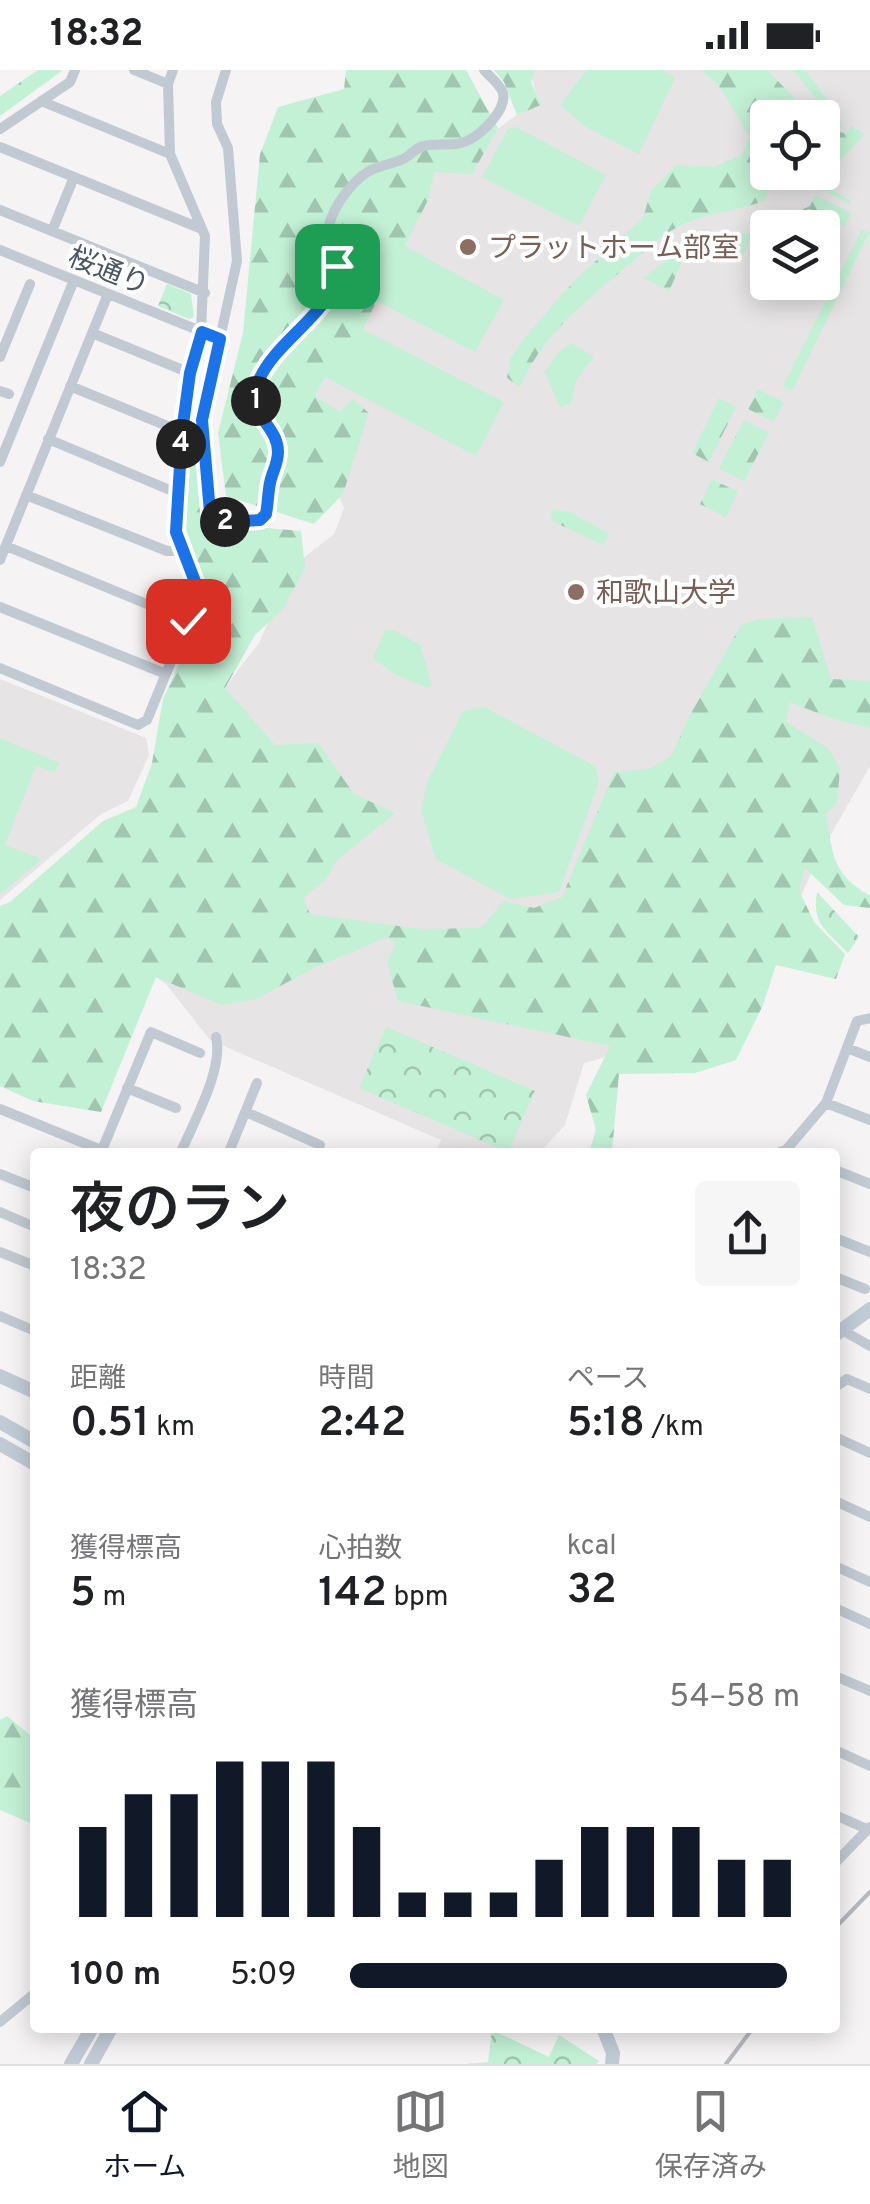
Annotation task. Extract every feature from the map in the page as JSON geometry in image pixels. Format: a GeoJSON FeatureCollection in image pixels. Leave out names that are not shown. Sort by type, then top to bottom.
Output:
{"type":"FeatureCollection","features":[{"type":"Feature","properties":{"kind":"street"},"geometry":{"type":"LineString","coordinates":[[0,130],[70,82],[75,70]]}},
{"type":"Feature","properties":{"kind":"street"},"geometry":{"type":"LineString","coordinates":[[134,70],[168,84]]}},
{"type":"Feature","properties":{"kind":"street"},"geometry":{"type":"LineString","coordinates":[[0,668],[138,725],[147,720],[199,592],[176,532],[176,493],[190,373],[202,332],[205,236],[170,154],[168,84],[173,70]]}},
{"type":"Feature","properties":{"kind":"street"},"geometry":{"type":"LineString","coordinates":[[226,70],[216,102],[218,124],[228,148],[238,261],[202,420],[210,512],[219,520],[245,523],[260,520],[266,514],[277,463],[274,435],[257,412],[258,382],[283,344],[330,296],[337,278],[337,266],[327,242],[332,216],[350,187],[368,171],[404,158],[418,147],[460,144],[480,132],[503,100],[502,92],[484,70]]}},
{"type":"Feature","properties":{"kind":"street"},"geometry":{"type":"LineString","coordinates":[[41,101],[170,154]]}},
{"type":"Feature","properties":{"kind":"street"},"geometry":{"type":"LineString","coordinates":[[0,148],[202,229]]}},
{"type":"Feature","properties":{"kind":"street"},"geometry":{"type":"LineString","coordinates":[[52,231],[74,178]]}},
{"type":"Feature","properties":{"kind":"street"},"geometry":{"type":"LineString","coordinates":[[0,210],[205,294]]}},
{"type":"Feature","properties":{"kind":"street","name":"桜通り"},"geometry":{"type":"LineString","coordinates":[[0,250],[220,339]]}},
{"type":"Feature","properties":{"kind":"street"},"geometry":{"type":"LineString","coordinates":[[0,462],[5,436],[74,280]]}},
{"type":"Feature","properties":{"kind":"street"},"geometry":{"type":"LineString","coordinates":[[0,357],[6,327],[30,284]]}},
{"type":"Feature","properties":{"kind":"street"},"geometry":{"type":"LineString","coordinates":[[0,560],[108,294]]}},
{"type":"Feature","properties":{"kind":"street"},"geometry":{"type":"LineString","coordinates":[[92,333],[190,373]]}},
{"type":"Feature","properties":{"kind":"street"},"geometry":{"type":"LineString","coordinates":[[70,386],[182,432]]}},
{"type":"Feature","properties":{"kind":"street"},"geometry":{"type":"LineString","coordinates":[[48,439],[176,493]]}},
{"type":"Feature","properties":{"kind":"street"},"geometry":{"type":"LineString","coordinates":[[26,495],[167,551],[181,551]]}},
{"type":"Feature","properties":{"kind":"street"},"geometry":{"type":"LineString","coordinates":[[6,546],[188,621]]}},
{"type":"Feature","properties":{"kind":"street"},"geometry":{"type":"LineString","coordinates":[[0,607],[166,674]]}},
{"type":"Feature","properties":{"kind":"street"},"geometry":{"type":"LineString","coordinates":[[789,1148],[826,1103],[857,1021],[870,1018]]}},
{"type":"Feature","properties":{"kind":"street"},"geometry":{"type":"LineString","coordinates":[[106,1148],[151,1032],[200,1053]]}},
{"type":"Feature","properties":{"kind":"street"},"geometry":{"type":"LineString","coordinates":[[183,1148],[212,1076],[216,1037]]}},
{"type":"Feature","properties":{"kind":"street"},"geometry":{"type":"LineString","coordinates":[[847,1048],[870,1057]]}},
{"type":"Feature","properties":{"kind":"street"},"geometry":{"type":"LineString","coordinates":[[231,1148],[257,1083]]}},
{"type":"Feature","properties":{"kind":"street"},"geometry":{"type":"LineString","coordinates":[[128,1088],[176,1108]]}},
{"type":"Feature","properties":{"kind":"street"},"geometry":{"type":"LineString","coordinates":[[826,1103],[870,1120]]}},
{"type":"Feature","properties":{"kind":"street"},"geometry":{"type":"LineString","coordinates":[[0,1109],[94,1148]]}},
{"type":"Feature","properties":{"kind":"street"},"geometry":{"type":"LineString","coordinates":[[246,1112],[320,1145]]}},
{"type":"Feature","properties":{"kind":"street"},"geometry":{"type":"LineString","coordinates":[[840,1172],[870,1184]]}},
{"type":"Feature","properties":{"kind":"street"},"geometry":{"type":"LineString","coordinates":[[0,1174],[30,1186]]}},
{"type":"Feature","properties":{"kind":"street"},"geometry":{"type":"LineString","coordinates":[[0,1212],[30,1225]]}},
{"type":"Feature","properties":{"kind":"street"},"geometry":{"type":"LineString","coordinates":[[840,1240],[869,1249]]}},
{"type":"Feature","properties":{"kind":"street"},"geometry":{"type":"LineString","coordinates":[[0,1252],[30,1264]]}},
{"type":"Feature","properties":{"kind":"street"},"geometry":{"type":"LineString","coordinates":[[840,1279],[865,1289]]}},
{"type":"Feature","properties":{"kind":"street"},"geometry":{"type":"LineString","coordinates":[[840,1330],[870,1308]]}},
{"type":"Feature","properties":{"kind":"street"},"geometry":{"type":"LineString","coordinates":[[0,1316],[30,1328]]}},
{"type":"Feature","properties":{"kind":"street"},"geometry":{"type":"LineString","coordinates":[[840,1333],[870,1346]]}},
{"type":"Feature","properties":{"kind":"street"},"geometry":{"type":"LineString","coordinates":[[0,1376],[30,1390]]}},
{"type":"Feature","properties":{"kind":"street"},"geometry":{"type":"LineString","coordinates":[[840,1384],[847,1379],[870,1389]]}},
{"type":"Feature","properties":{"kind":"street"},"geometry":{"type":"LineString","coordinates":[[0,1422],[30,1439]]}},
{"type":"Feature","properties":{"kind":"street"},"geometry":{"type":"LineString","coordinates":[[840,1439],[870,1453]]}},
{"type":"Feature","properties":{"kind":"street"},"geometry":{"type":"LineString","coordinates":[[0,1444],[30,1461]]}},
{"type":"Feature","properties":{"kind":"street"},"geometry":{"type":"LineString","coordinates":[[840,1503],[870,1516]]}},
{"type":"Feature","properties":{"kind":"street"},"geometry":{"type":"LineString","coordinates":[[840,1568],[870,1582]]}},
{"type":"Feature","properties":{"kind":"street"},"geometry":{"type":"LineString","coordinates":[[840,1610],[870,1624]]}},
{"type":"Feature","properties":{"kind":"street"},"geometry":{"type":"LineString","coordinates":[[840,1678],[870,1692]]}},
{"type":"Feature","properties":{"kind":"street"},"geometry":{"type":"LineString","coordinates":[[840,1752],[870,1766]]}},
{"type":"Feature","properties":{"kind":"street"},"geometry":{"type":"LineString","coordinates":[[840,1817],[869,1828],[840,1858]]}},
{"type":"Feature","properties":{"kind":"street"},"geometry":{"type":"LineString","coordinates":[[0,2022],[30,1997]]}},
{"type":"Feature","properties":{"kind":"street"},"geometry":{"type":"LineString","coordinates":[[71,2064],[89,2033]]}},
{"type":"Feature","properties":{"kind":"street"},"geometry":{"type":"LineString","coordinates":[[91,2064],[107,2033]]}},
{"type":"Feature","properties":{"kind":"street"},"geometry":{"type":"LineString","coordinates":[[606,2033],[614,2053],[612,2064]]}},
{"type":"Feature","properties":{"kind":"shaded area","name":"和歌山大学"},"geometry":{"type":"Polygon","coordinates":[[[530,70],[870,70],[870,766],[821,852],[750,1009],[584,1063],[565,1125],[544,1148],[438,1148],[441,1140],[210,1040],[166,984],[147,971],[225,687],[259,643],[292,567],[334,534],[344,508],[304,415],[423,167],[471,148],[517,115],[539,106],[530,70]]]}},
{"type":"Feature","properties":{"kind":"shaded area"},"geometry":{"type":"Polygon","coordinates":[[[0,679],[146,738],[149,755],[128,801],[101,814],[0,900],[0,679]]]}},
{"type":"Feature","properties":{"kind":"green space"},"geometry":{"type":"Polygon","coordinates":[[[38,70],[63,70],[0,116],[0,96],[38,70]]]}},
{"type":"Feature","properties":{"kind":"green space"},"geometry":{"type":"Polygon","coordinates":[[[346,70],[466,70],[498,128],[472,174],[434,172],[429,198],[350,354],[324,379],[314,396],[340,412],[352,399],[369,413],[343,494],[314,524],[226,496],[218,433],[243,333],[260,154],[278,107],[344,89],[346,70]]]}},
{"type":"Feature","properties":{"kind":"green space"},"geometry":{"type":"Polygon","coordinates":[[[494,70],[535,70],[531,82],[541,105],[517,115],[504,82],[494,70]]]}},
{"type":"Feature","properties":{"kind":"green space"},"geometry":{"type":"Polygon","coordinates":[[[586,70],[663,70],[675,78],[639,154],[586,127],[560,105],[586,70]]]}},
{"type":"Feature","properties":{"kind":"green space"},"geometry":{"type":"Polygon","coordinates":[[[702,70],[767,70],[796,100],[750,100],[750,190],[769,190],[765,200],[691,221],[657,240],[552,335],[520,387],[507,378],[511,357],[526,336],[576,279],[643,218],[651,191],[677,165],[714,167],[742,155],[749,137],[722,90],[702,70]]]}},
{"type":"Feature","properties":{"kind":"green space"},"geometry":{"type":"Polygon","coordinates":[[[793,70],[805,70],[827,100],[817,100],[793,70]]]}},
{"type":"Feature","properties":{"kind":"green space"},"geometry":{"type":"Polygon","coordinates":[[[851,126],[865,134],[840,160],[840,132],[847,133],[851,126]]]}},
{"type":"Feature","properties":{"kind":"green space"},"geometry":{"type":"Polygon","coordinates":[[[516,127],[606,175],[579,226],[482,177],[508,129],[516,127]]]}},
{"type":"Feature","properties":{"kind":"green space"},"geometry":{"type":"Polygon","coordinates":[[[823,190],[851,200],[849,204],[823,190]]]}},
{"type":"Feature","properties":{"kind":"green space"},"geometry":{"type":"Polygon","coordinates":[[[815,195],[851,213],[845,226],[840,224],[840,210],[801,210],[810,206],[815,195]]]}},
{"type":"Feature","properties":{"kind":"green space"},"geometry":{"type":"Polygon","coordinates":[[[862,229],[869,233],[840,293],[840,273],[862,229]]]}},
{"type":"Feature","properties":{"kind":"green space"},"geometry":{"type":"Polygon","coordinates":[[[750,233],[740,260],[707,242],[724,235],[750,233]]]}},
{"type":"Feature","properties":{"kind":"green space"},"geometry":{"type":"Polygon","coordinates":[[[691,242],[669,291],[643,278],[691,242]]]}},
{"type":"Feature","properties":{"kind":"green space"},"geometry":{"type":"Polygon","coordinates":[[[401,244],[504,300],[475,352],[373,299],[401,244]]]}},
{"type":"Feature","properties":{"kind":"green space"},"geometry":{"type":"Polygon","coordinates":[[[167,284],[191,294],[194,317],[189,319],[158,306],[167,284]]]}},
{"type":"Feature","properties":{"kind":"green space"},"geometry":{"type":"Polygon","coordinates":[[[826,300],[836,300],[792,391],[783,386],[826,300]]]}},
{"type":"Feature","properties":{"kind":"green space"},"geometry":{"type":"Polygon","coordinates":[[[352,324],[504,402],[476,456],[310,369],[352,324]]]}},
{"type":"Feature","properties":{"kind":"green space"},"geometry":{"type":"Polygon","coordinates":[[[571,343],[594,357],[576,380],[571,403],[560,407],[545,372],[557,354],[571,343]]]}},
{"type":"Feature","properties":{"kind":"green space"},"geometry":{"type":"Polygon","coordinates":[[[758,389],[784,402],[774,422],[748,409],[758,389]]]}},
{"type":"Feature","properties":{"kind":"green space"},"geometry":{"type":"Polygon","coordinates":[[[719,398],[736,407],[709,462],[692,453],[719,398]]]}},
{"type":"Feature","properties":{"kind":"green space"},"geometry":{"type":"Polygon","coordinates":[[[744,420],[769,433],[744,481],[719,468],[744,420]]]}},
{"type":"Feature","properties":{"kind":"green space"},"geometry":{"type":"Polygon","coordinates":[[[187,464],[199,465],[205,511],[212,523],[301,531],[305,568],[283,609],[255,635],[225,688],[275,745],[318,743],[354,794],[395,813],[336,861],[327,878],[303,898],[310,914],[421,929],[481,928],[504,901],[534,908],[562,897],[614,772],[651,768],[671,756],[741,625],[759,619],[812,617],[831,679],[870,681],[870,728],[790,702],[786,722],[829,749],[840,769],[837,803],[826,814],[833,852],[848,880],[870,896],[870,908],[844,905],[805,868],[799,890],[814,922],[845,954],[836,979],[776,965],[763,1005],[736,1060],[695,1073],[619,1074],[612,1148],[590,1148],[596,1130],[586,1095],[610,1046],[398,1001],[387,962],[396,943],[387,937],[312,969],[256,999],[221,1005],[156,977],[101,1112],[33,1101],[0,1086],[0,906],[10,902],[103,821],[136,807],[152,763],[163,699],[210,597],[181,528],[187,464]]]}},
{"type":"Feature","properties":{"kind":"green space"},"geometry":{"type":"Polygon","coordinates":[[[712,479],[738,492],[726,517],[700,504],[712,479]]]}},
{"type":"Feature","properties":{"kind":"green space"},"geometry":{"type":"Polygon","coordinates":[[[551,509],[570,512],[609,534],[603,545],[552,521],[551,509]]]}},
{"type":"Feature","properties":{"kind":"green space"},"geometry":{"type":"Polygon","coordinates":[[[385,630],[396,631],[420,645],[432,685],[427,688],[393,673],[373,658],[385,630]]]}},
{"type":"Feature","properties":{"kind":"green space"},"geometry":{"type":"Polygon","coordinates":[[[484,707],[595,766],[599,782],[559,892],[510,899],[436,859],[421,810],[427,782],[463,711],[484,707]]]}},
{"type":"Feature","properties":{"kind":"green space"},"geometry":{"type":"Polygon","coordinates":[[[0,738],[59,763],[55,772],[36,766],[5,845],[42,859],[0,894],[0,738]]]}},
{"type":"Feature","properties":{"kind":"green space"},"geometry":{"type":"Polygon","coordinates":[[[817,892],[859,937],[848,953],[819,920],[817,892]]]}},
{"type":"Feature","properties":{"kind":"green space"},"geometry":{"type":"Polygon","coordinates":[[[386,1027],[535,1091],[510,1148],[499,1148],[359,1088],[386,1027]]]}},
{"type":"Feature","properties":{"kind":"green space"},"geometry":{"type":"Polygon","coordinates":[[[7,1716],[30,1735],[30,1823],[0,1810],[0,1720],[7,1716]]]}},
{"type":"Feature","properties":{"kind":"green space"},"geometry":{"type":"Polygon","coordinates":[[[492,2033],[549,2057],[559,2035],[599,2061],[466,2064],[488,2062],[492,2033]]]}},
{"type":"Feature","properties":{"kind":"railway"},"geometry":{"type":"LineString","coordinates":[[840,1923],[870,1892]]}},
{"type":"Feature","properties":{"kind":"railway"},"geometry":{"type":"LineString","coordinates":[[726,2064],[749,2033]]}},
{"type":"Feature","properties":{"kind":"place","name":"プラットホーム部室"},"geometry":{"type":"Point","coordinates":[468,247]}},
{"type":"Feature","properties":{"kind":"place","name":"和歌山大学"},"geometry":{"type":"Point","coordinates":[576,592]}},
{"type":"Feature","properties":{"kind":"route"},"geometry":{"type":"LineString","coordinates":[[188,621],[199,592],[176,532],[176,493],[190,373],[202,332],[220,339],[202,420],[210,512],[227,522],[260,520],[266,514],[278,448],[274,435],[257,412],[258,382],[274,354],[330,296],[337,266]]}}]}
